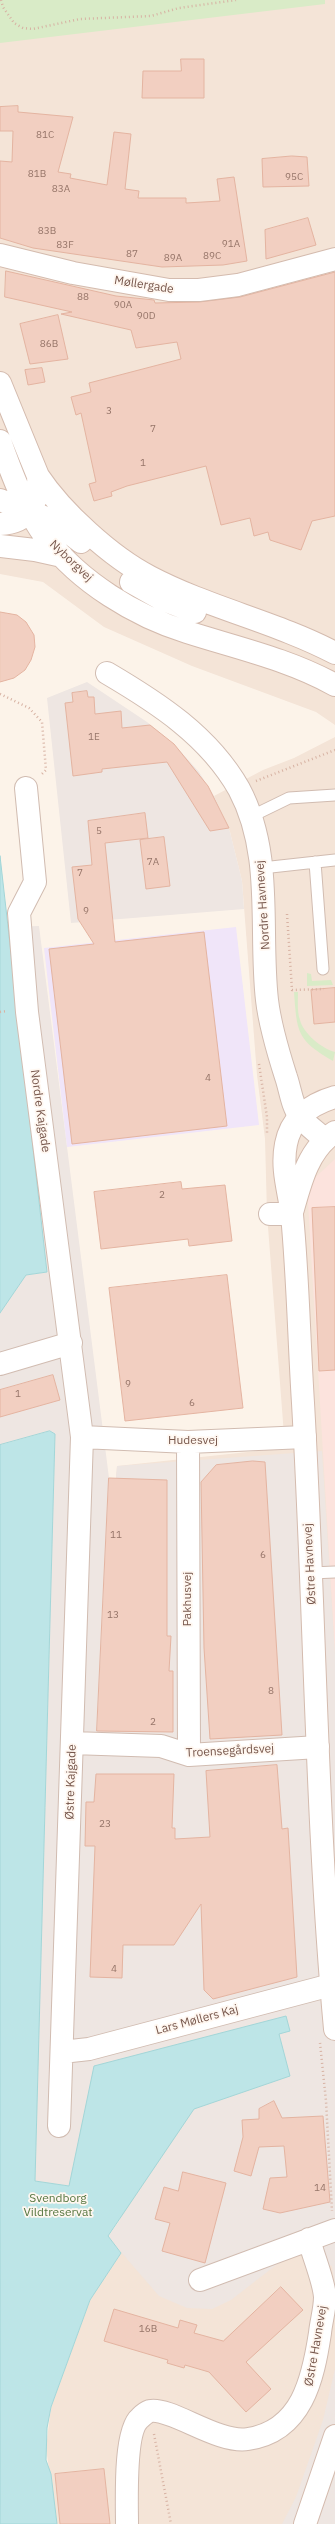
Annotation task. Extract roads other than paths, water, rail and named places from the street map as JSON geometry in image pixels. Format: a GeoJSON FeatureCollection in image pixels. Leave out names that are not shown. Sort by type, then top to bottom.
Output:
{"type":"FeatureCollection","features":[{"type":"Feature","properties":{"kind":"street","name":"Møllergade"},"geometry":{"type":"LineString","coordinates":[[0,255],[73,273],[169,290],[199,290],[238,285],[335,259]]}},
{"type":"Feature","properties":{"kind":"street"},"geometry":{"type":"LineString","coordinates":[[0,383],[38,476],[38,498],[30,511],[11,523],[0,524]]}},
{"type":"Feature","properties":{"kind":"street"},"geometry":{"type":"LineString","coordinates":[[0,441],[8,487],[30,511]]}},
{"type":"Feature","properties":{"kind":"street","name":"Nyborgvej"},"geometry":{"type":"LineString","coordinates":[[38,476],[57,502],[78,522],[111,550],[149,576],[298,636],[335,653]]}},
{"type":"Feature","properties":{"kind":"street"},"geometry":{"type":"LineString","coordinates":[[0,500],[30,511]]}},
{"type":"Feature","properties":{"kind":"street","name":"Nyborgvej"},"geometry":{"type":"LineString","coordinates":[[30,511],[54,521],[121,576],[161,599],[203,615],[298,636]]}},
{"type":"Feature","properties":{"kind":"street","name":"Nyborgvej"},"geometry":{"type":"LineString","coordinates":[[30,511],[46,538],[62,556],[113,597],[155,619],[185,631],[298,666],[335,684]]}},
{"type":"Feature","properties":{"kind":"street"},"geometry":{"type":"LineString","coordinates":[[0,546],[36,550],[62,556]]}},
{"type":"Feature","properties":{"kind":"street","name":"Nordre Havnevej"},"geometry":{"type":"LineString","coordinates":[[107,673],[179,720],[198,736],[218,757],[239,790],[250,817],[262,868],[265,915],[267,1001],[279,1056],[299,1116],[330,1136]]}},
{"type":"Feature","properties":{"kind":"street","name":"Nordre Kajgade"},"geometry":{"type":"LineString","coordinates":[[26,788],[35,882],[19,913],[27,1012],[82,1437]]}},
{"type":"Feature","properties":{"kind":"street","name":"Østre Havnevej"},"geometry":{"type":"LineString","coordinates":[[335,1097],[320,1101],[299,1116],[290,1129],[284,1156],[284,1169],[292,1214],[305,1437],[318,1747],[331,1915],[335,2029]]}},
{"type":"Feature","properties":{"kind":"street","name":"Østre Havnevej"},"geometry":{"type":"LineString","coordinates":[[292,1214],[310,1159],[330,1136]]}},
{"type":"Feature","properties":{"kind":"street"},"geometry":{"type":"LineString","coordinates":[[270,1214],[292,1214]]}},
{"type":"Feature","properties":{"kind":"street"},"geometry":{"type":"LineString","coordinates":[[0,1364],[71,1344]]}},
{"type":"Feature","properties":{"kind":"street","name":"Hudesvej"},"geometry":{"type":"LineString","coordinates":[[82,1437],[188,1442],[305,1437]]}},
{"type":"Feature","properties":{"kind":"street","name":"Østre Kajgade"},"geometry":{"type":"LineString","coordinates":[[59,2126],[82,1437]]}},
{"type":"Feature","properties":{"kind":"street","name":"Pakhusvej"},"geometry":{"type":"LineString","coordinates":[[188,1442],[189,1755]]}},
{"type":"Feature","properties":{"kind":"street","name":"Troensegårdsvej"},"geometry":{"type":"LineString","coordinates":[[72,1743],[161,1746],[189,1755],[318,1747]]}},
{"type":"Feature","properties":{"kind":"street","name":"Lars Møllers Kaj"},"geometry":{"type":"LineString","coordinates":[[62,2052],[89,2049],[333,1994]]}},
{"type":"Feature","properties":{"kind":"street"},"geometry":{"type":"LineString","coordinates":[[200,2280],[335,2230]]}},
{"type":"Feature","properties":{"kind":"street","name":"Østre Havnevej"},"geometry":{"type":"LineString","coordinates":[[127,2524],[127,2474],[133,2428],[139,2418],[150,2411],[164,2413],[226,2438],[248,2439],[269,2433],[292,2416],[307,2392],[317,2352],[325,2297],[308,2239]]}},
{"type":"Feature","properties":{"kind":"street"},"geometry":{"type":"LineString","coordinates":[[305,2524],[335,2436]]}},
{"type":"Feature","properties":{"kind":"lane"},"geometry":{"type":"LineString","coordinates":[[250,817],[289,798],[335,794]]}},
{"type":"Feature","properties":{"kind":"lane"},"geometry":{"type":"LineString","coordinates":[[262,868],[335,860]]}},
{"type":"Feature","properties":{"kind":"lane"},"geometry":{"type":"LineString","coordinates":[[314,862],[323,969]]}},
{"type":"Feature","properties":{"kind":"lane"},"geometry":{"type":"LineString","coordinates":[[311,1573],[335,1572]]}},
{"type":"Feature","properties":{"kind":"water"},"geometry":{"type":"Polygon","coordinates":[[[0,856],[47,1272],[26,1275],[0,1313],[0,856]]]}},
{"type":"Feature","properties":{"kind":"water","name":"Svendborg Vildtreservat"},"geometry":{"type":"Polygon","coordinates":[[[50,1431],[55,1434],[35,2181],[69,2186],[94,2066],[286,2016],[290,2031],[279,2034],[290,2076],[194,2109],[108,2236],[121,2253],[90,2300],[51,2407],[47,2428],[46,2460],[51,2474],[57,2524],[0,2524],[0,1445],[50,1431]]]}}]}
